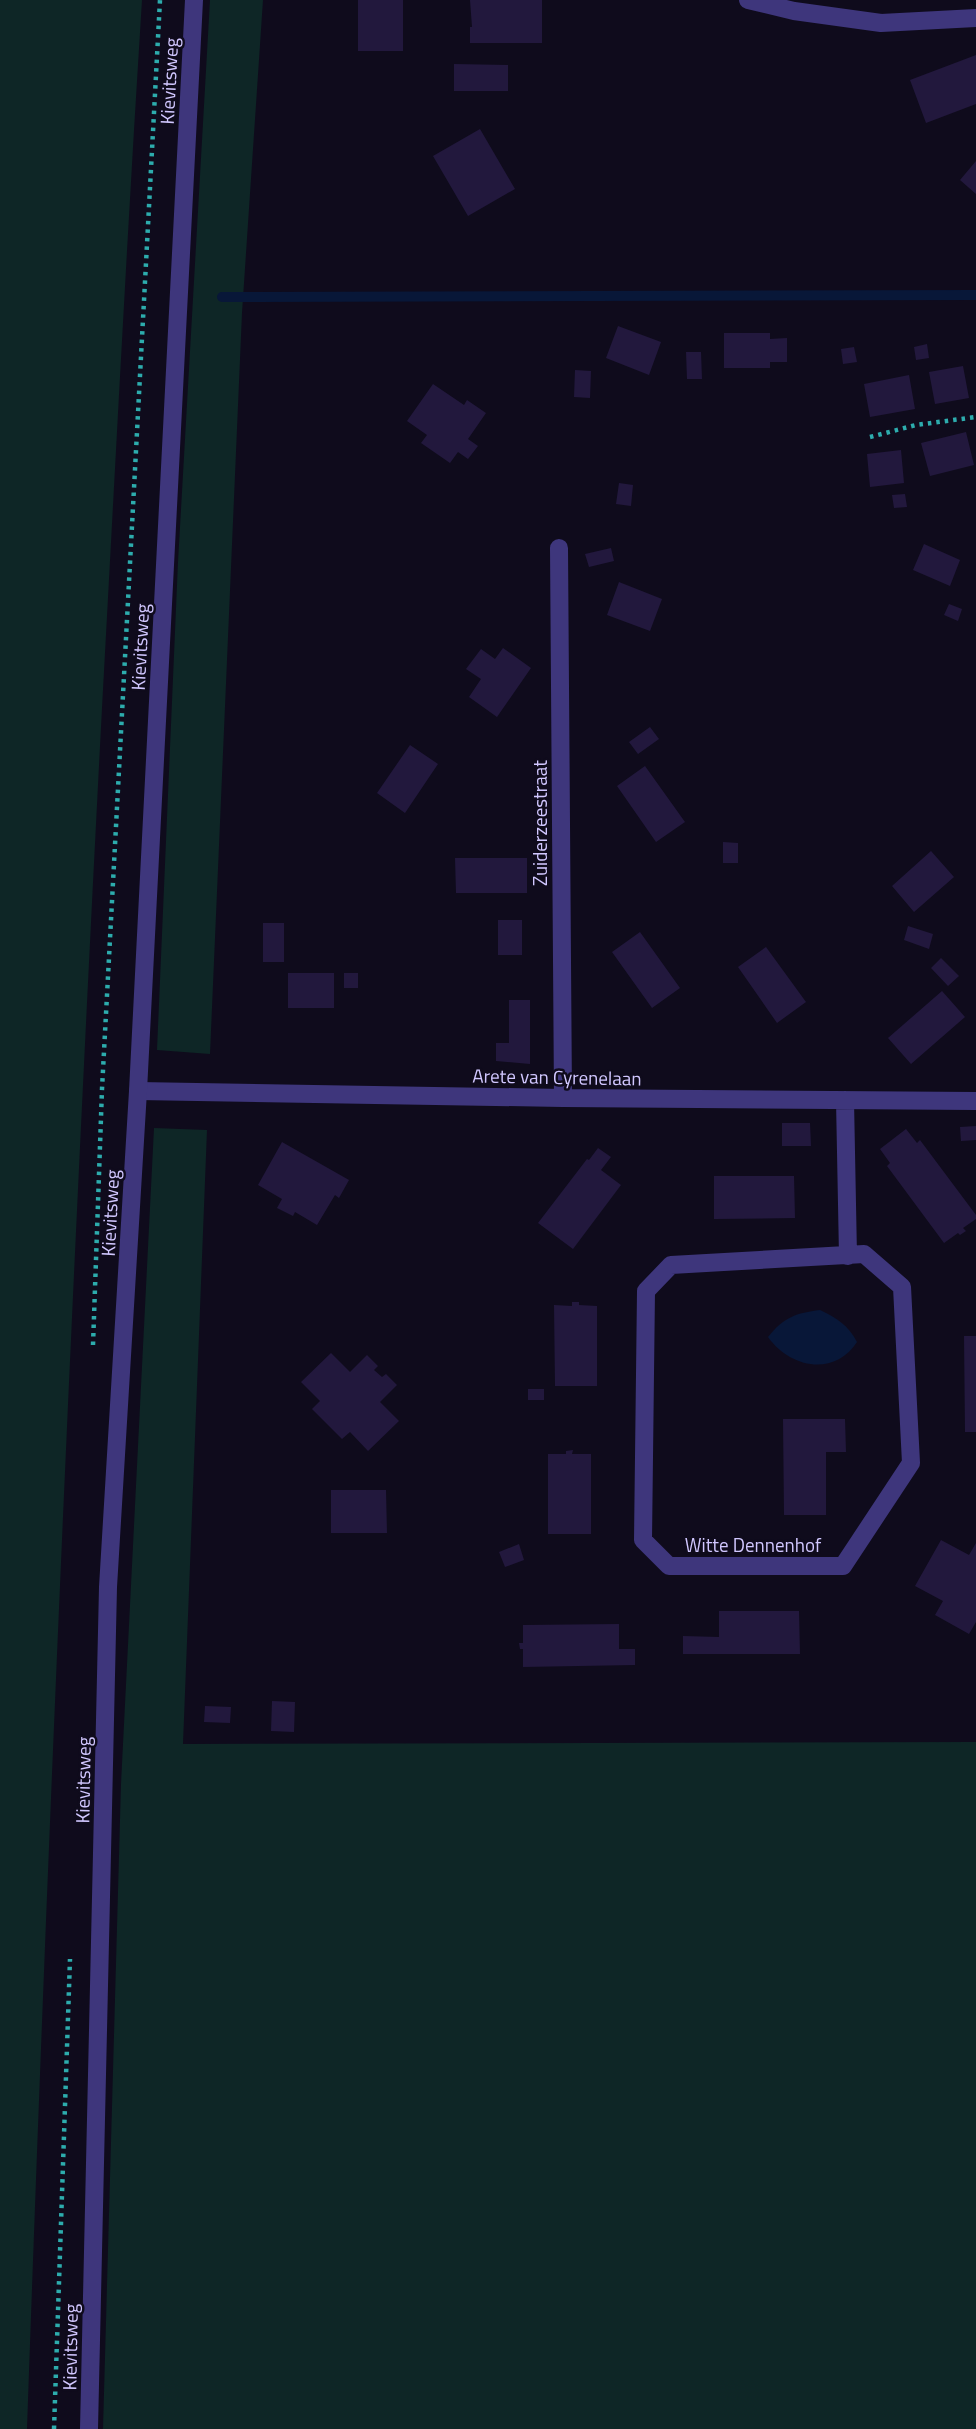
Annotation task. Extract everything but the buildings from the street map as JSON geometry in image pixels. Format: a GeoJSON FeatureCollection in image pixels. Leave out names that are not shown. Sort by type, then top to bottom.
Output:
{"type":"FeatureCollection","features":[{"type":"Feature","properties":{"kind":"street","name":"Kievitsweg"},"geometry":{"type":"LineString","coordinates":[[89,2429],[108,1587],[138,1091],[194,0]]}},
{"type":"Feature","properties":{"kind":"street"},"geometry":{"type":"LineString","coordinates":[[748,0],[794,11],[881,23],[976,18]]}},
{"type":"Feature","properties":{"kind":"street","name":"Zuiderzeestraat"},"geometry":{"type":"LineString","coordinates":[[559,548],[563,1098]]}},
{"type":"Feature","properties":{"kind":"street","name":"Arete van Cyrenelaan"},"geometry":{"type":"LineString","coordinates":[[138,1091],[976,1101]]}},
{"type":"Feature","properties":{"kind":"street"},"geometry":{"type":"LineString","coordinates":[[845,1100],[848,1256]]}},
{"type":"Feature","properties":{"kind":"street","name":"Witte Dennenhof"},"geometry":{"type":"LineString","coordinates":[[864,1254],[902,1287],[911,1463],[843,1566],[669,1566],[643,1540],[646,1291],[671,1265],[848,1256],[864,1254]]}},
{"type":"Feature","properties":{"kind":"path"},"geometry":{"type":"LineString","coordinates":[[870,437],[916,425],[976,417]]}},
{"type":"Feature","properties":{"kind":"green space"},"geometry":{"type":"Polygon","coordinates":[[[0,0],[142,0],[80,1138],[27,2429],[0,2429],[0,0]]]}},
{"type":"Feature","properties":{"kind":"green space"},"geometry":{"type":"Polygon","coordinates":[[[210,0],[263,0],[242,313],[210,1054],[157,1050],[178,562],[210,0]]]}},
{"type":"Feature","properties":{"kind":"green space"},"geometry":{"type":"Polygon","coordinates":[[[154,1128],[207,1130],[183,1744],[976,1742],[976,2429],[103,2429],[121,1784],[154,1128]]]}},
{"type":"Feature","properties":{"kind":"water"},"geometry":{"type":"Polygon","coordinates":[[[820,1310],[842,1323],[857,1342],[836,1360],[825,1364],[800,1361],[777,1348],[768,1337],[791,1317],[820,1310]]]}},
{"type":"Feature","properties":{"kind":"waterway"},"geometry":{"type":"LineString","coordinates":[[222,297],[976,295]]}}]}
